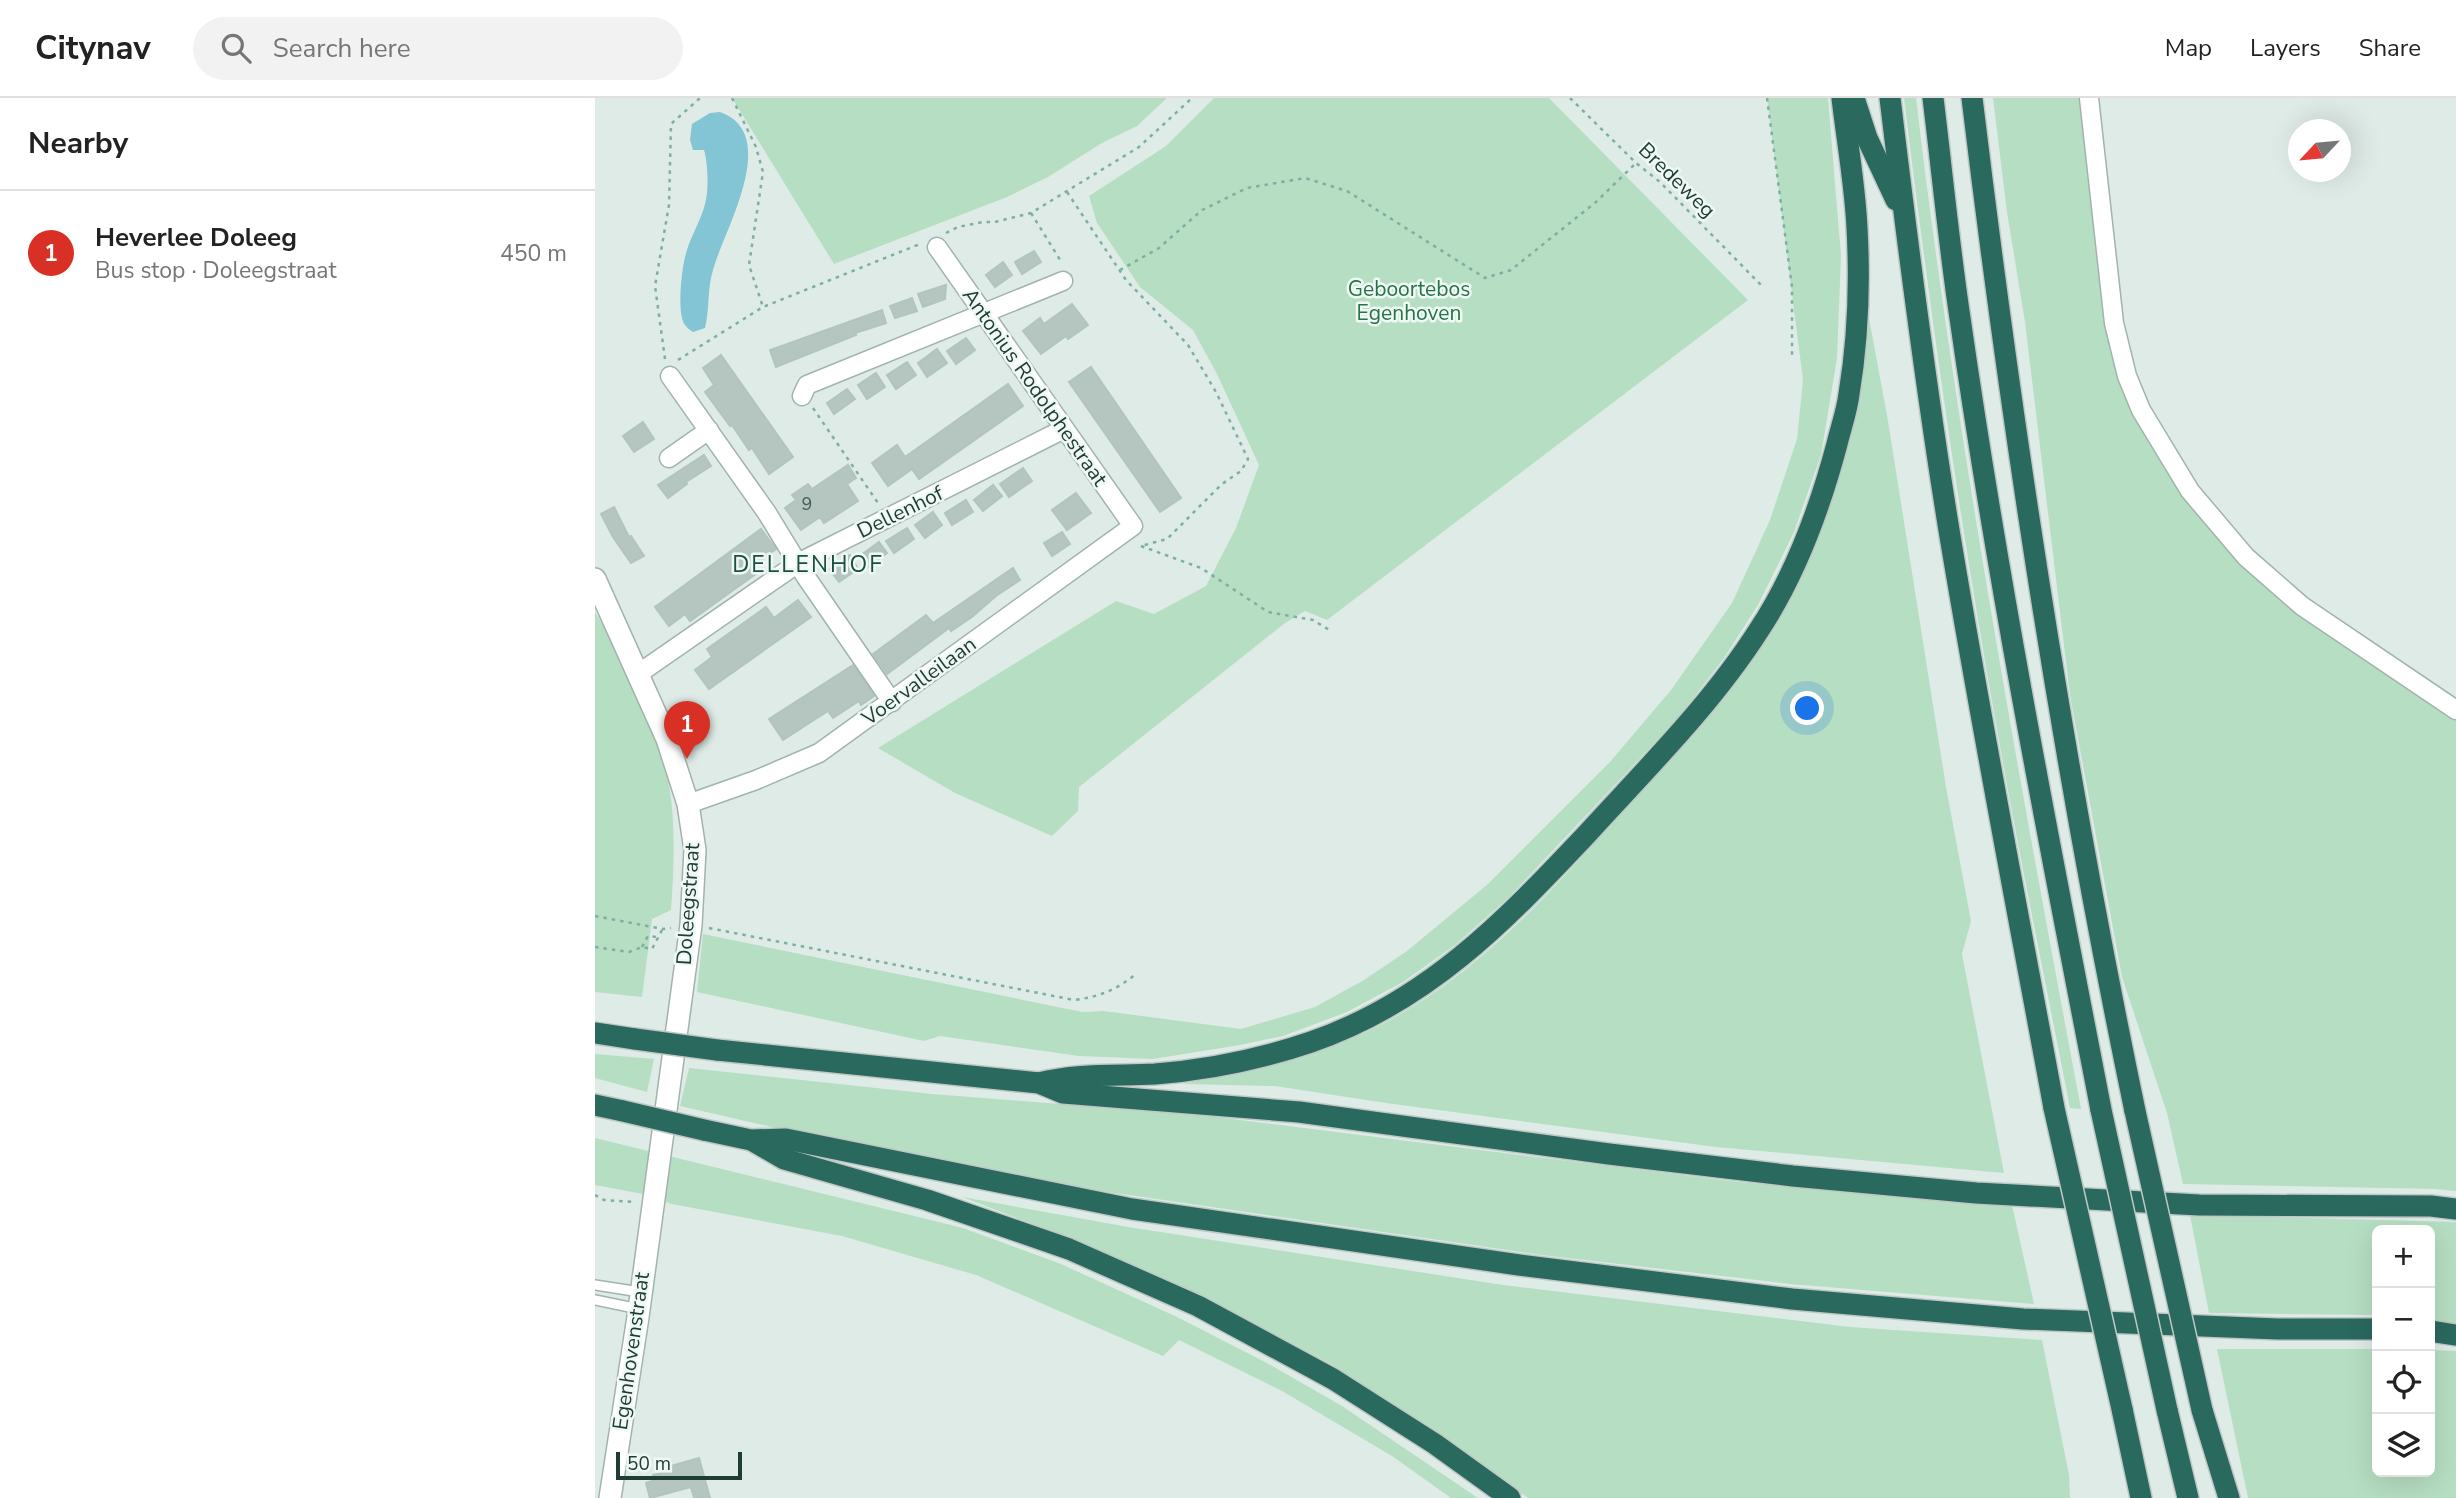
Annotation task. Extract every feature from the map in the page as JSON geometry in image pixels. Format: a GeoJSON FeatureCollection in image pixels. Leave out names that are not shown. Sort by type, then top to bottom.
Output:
{"type":"FeatureCollection","features":[{"type":"Feature","properties":{"kind":"highway"},"geometry":{"type":"LineString","coordinates":[[1039,1083],[1065,1076],[1155,1074],[1256,1058],[1355,1024],[1405,997],[1453,965],[1530,894],[1667,747],[1722,683],[1761,628],[1802,551],[1829,472],[1849,396],[1857,319],[1857,227],[1842,98]]}},
{"type":"Feature","properties":{"kind":"highway"},"geometry":{"type":"LineString","coordinates":[[1854,98],[1867,138],[1904,218]]}},
{"type":"Feature","properties":{"kind":"highway"},"geometry":{"type":"LineString","coordinates":[[1890,98],[1904,218],[1947,520],[1985,738],[2054,1108],[2141,1498]]}},
{"type":"Feature","properties":{"kind":"highway"},"geometry":{"type":"LineString","coordinates":[[1933,98],[1960,318],[2028,733],[2101,1110],[2188,1498]]}},
{"type":"Feature","properties":{"kind":"highway"},"geometry":{"type":"LineString","coordinates":[[1972,98],[2052,671],[2110,993],[2201,1410],[2229,1498]]}},
{"type":"Feature","properties":{"kind":"highway"},"geometry":{"type":"LineString","coordinates":[[595,1033],[865,1067],[1039,1083],[1063,1093],[1299,1112],[1793,1176],[1976,1193],[2199,1205],[2431,1206],[2456,1209]]}},
{"type":"Feature","properties":{"kind":"highway"},"geometry":{"type":"LineString","coordinates":[[595,1105],[751,1140],[786,1139],[1132,1209],[1519,1265],[1765,1296],[2023,1319],[2277,1329],[2372,1329]]}},
{"type":"Feature","properties":{"kind":"highway"},"geometry":{"type":"LineString","coordinates":[[751,1140],[784,1159],[903,1193],[1032,1236],[1100,1261],[1174,1294],[1258,1336],[1333,1379],[1455,1457],[1510,1498]]}},
{"type":"Feature","properties":{"kind":"highway"},"geometry":{"type":"LineString","coordinates":[[2435,1332],[2456,1335]]}},
{"type":"Feature","properties":{"kind":"street"},"geometry":{"type":"LineString","coordinates":[[2089,98],[2114,323],[2127,376],[2148,421],[2190,491],[2246,557],[2302,606],[2456,710]]}},
{"type":"Feature","properties":{"kind":"street","name":"Antonius Rodolphestraat"},"geometry":{"type":"LineString","coordinates":[[938,240],[983,313],[1133,526]]}},
{"type":"Feature","properties":{"kind":"street"},"geometry":{"type":"LineString","coordinates":[[802,396],[807,385],[1063,281]]}},
{"type":"Feature","properties":{"kind":"street"},"geometry":{"type":"LineString","coordinates":[[668,372],[772,521],[892,702]]}},
{"type":"Feature","properties":{"kind":"street","name":"Dellenhof"},"geometry":{"type":"LineString","coordinates":[[638,674],[798,563],[1064,429]]}},
{"type":"Feature","properties":{"kind":"street"},"geometry":{"type":"LineString","coordinates":[[670,458],[709,430]]}},
{"type":"Feature","properties":{"kind":"street","name":"Voervalleilaan"},"geometry":{"type":"LineString","coordinates":[[688,804],[819,753],[1133,526]]}},
{"type":"Feature","properties":{"kind":"street","name":"Doleegstraat"},"geometry":{"type":"LineString","coordinates":[[595,579],[667,739],[688,804],[695,850],[691,925],[647,1245]]}},
{"type":"Feature","properties":{"kind":"street","name":"Egenhovenstraat"},"geometry":{"type":"LineString","coordinates":[[610,1498],[647,1245]]}},
{"type":"Feature","properties":{"kind":"lane"},"geometry":{"type":"LineString","coordinates":[[595,1286],[639,1301]]}},
{"type":"Feature","properties":{"kind":"lane"},"geometry":{"type":"LineString","coordinates":[[595,1300],[639,1301]]}},
{"type":"Feature","properties":{"kind":"path"},"geometry":{"type":"LineString","coordinates":[[691,105],[692,98]]}},
{"type":"Feature","properties":{"kind":"path"},"geometry":{"type":"LineString","coordinates":[[700,98],[671,124],[669,205],[655,286],[668,372],[763,307],[938,240],[958,226],[995,222],[1031,213],[1139,147],[1192,98]]}},
{"type":"Feature","properties":{"kind":"path"},"geometry":{"type":"LineString","coordinates":[[732,98],[756,147],[763,172],[750,265],[763,307]]}},
{"type":"Feature","properties":{"kind":"path","name":"Bredeweg"},"geometry":{"type":"LineString","coordinates":[[1570,98],[1636,163],[1660,182],[1761,285]]}},
{"type":"Feature","properties":{"kind":"path"},"geometry":{"type":"LineString","coordinates":[[1767,98],[1792,286],[1791,359]]}},
{"type":"Feature","properties":{"kind":"path"},"geometry":{"type":"LineString","coordinates":[[1120,270],[1159,248],[1202,210],[1247,188],[1305,178],[1347,191],[1485,278],[1511,270],[1597,202],[1636,163]]}},
{"type":"Feature","properties":{"kind":"path"},"geometry":{"type":"LineString","coordinates":[[1067,192],[1126,280],[1188,345],[1216,392],[1248,459],[1241,471],[1222,484],[1167,539],[1141,546],[1201,568],[1268,612],[1313,620],[1331,631]]}},
{"type":"Feature","properties":{"kind":"path"},"geometry":{"type":"LineString","coordinates":[[1031,213],[1070,277],[1063,281]]}},
{"type":"Feature","properties":{"kind":"path"},"geometry":{"type":"LineString","coordinates":[[802,396],[820,415],[888,518]]}},
{"type":"Feature","properties":{"kind":"path"},"geometry":{"type":"LineString","coordinates":[[595,916],[663,929],[691,925],[1074,1000],[1104,995],[1136,974]]}},
{"type":"Feature","properties":{"kind":"path"},"geometry":{"type":"LineString","coordinates":[[595,947],[629,952],[642,947],[652,949],[663,929]]}},
{"type":"Feature","properties":{"kind":"path"},"geometry":{"type":"LineString","coordinates":[[642,947],[648,936],[657,937]]}},
{"type":"Feature","properties":{"kind":"path"},"geometry":{"type":"LineString","coordinates":[[595,1195],[604,1200],[653,1204]]}},
{"type":"Feature","properties":{"kind":"green space"},"geometry":{"type":"Polygon","coordinates":[[[732,98],[1167,98],[1137,126],[1102,143],[1048,177],[1007,197],[834,264],[732,98]]]}},
{"type":"Feature","properties":{"kind":"green space","name":"Geboortebos Egenhoven"},"geometry":{"type":"Polygon","coordinates":[[[1214,98],[1549,98],[1748,300],[1327,620],[1305,611],[1285,623],[1079,787],[1078,811],[1052,836],[955,793],[878,748],[1116,601],[1154,614],[1206,586],[1236,528],[1259,465],[1217,374],[1193,330],[1140,287],[1097,223],[1089,196],[1166,146],[1214,98]]]}},
{"type":"Feature","properties":{"kind":"green space"},"geometry":{"type":"Polygon","coordinates":[[[1767,98],[1828,98],[1841,256],[1837,358],[1821,455],[1794,532],[1758,605],[1724,658],[1678,718],[1508,898],[1455,945],[1403,982],[1347,1012],[1283,1036],[1153,1059],[1079,1056],[940,1036],[924,1041],[697,992],[703,934],[1082,1012],[1104,1011],[1241,1029],[1315,1007],[1364,980],[1407,951],[1488,884],[1610,762],[1671,690],[1732,603],[1770,520],[1797,439],[1803,380],[1767,98]]]}},
{"type":"Feature","properties":{"kind":"green space"},"geometry":{"type":"Polygon","coordinates":[[[1904,98],[1916,98],[1969,478],[2081,1109],[2070,1108],[1984,656],[1924,258],[1904,98]]]}},
{"type":"Feature","properties":{"kind":"green space"},"geometry":{"type":"Polygon","coordinates":[[[1993,98],[2083,98],[2119,373],[2184,494],[2399,679],[2456,719],[2456,1191],[2183,1184],[2167,1113],[2122,977],[2070,695],[2025,322],[2007,212],[1993,98]]]}},
{"type":"Feature","properties":{"kind":"green space"},"geometry":{"type":"Polygon","coordinates":[[[1869,318],[1946,787],[1971,921],[1962,954],[2004,1173],[1716,1147],[1275,1086],[1183,1084],[1316,1052],[1342,1043],[1392,1019],[1431,995],[1468,967],[1538,904],[1571,869],[1732,684],[1764,643],[1791,598],[1819,532],[1841,462],[1869,318]]]}},
{"type":"Feature","properties":{"kind":"green space"},"geometry":{"type":"Polygon","coordinates":[[[595,612],[628,672],[647,715],[663,759],[671,795],[674,845],[671,910],[652,919],[642,997],[595,992],[595,612]]]}},
{"type":"Feature","properties":{"kind":"green space"},"geometry":{"type":"Polygon","coordinates":[[[595,1054],[654,1059],[647,1092],[595,1078],[595,1054]]]}},
{"type":"Feature","properties":{"kind":"green space"},"geometry":{"type":"Polygon","coordinates":[[[689,1068],[932,1094],[1199,1115],[1738,1182],[2012,1205],[2034,1304],[1790,1284],[1542,1255],[1060,1185],[864,1148],[680,1106],[689,1068]]]}},
{"type":"Feature","properties":{"kind":"green space"},"geometry":{"type":"Polygon","coordinates":[[[595,1138],[963,1228],[1061,1264],[1177,1317],[1265,1362],[1342,1406],[1478,1498],[1451,1498],[1392,1456],[1282,1391],[1179,1340],[1163,1356],[976,1275],[842,1236],[672,1204],[643,1194],[595,1185],[595,1138]]]}},
{"type":"Feature","properties":{"kind":"green space"},"geometry":{"type":"Polygon","coordinates":[[[962,1197],[1128,1227],[1503,1285],[1850,1327],[2042,1340],[2069,1475],[2070,1498],[1528,1498],[1452,1443],[1331,1364],[1205,1298],[1088,1245],[962,1197]]]}},
{"type":"Feature","properties":{"kind":"green space"},"geometry":{"type":"Polygon","coordinates":[[[2190,1215],[2456,1222],[2456,1326],[2435,1323],[2435,1225],[2372,1225],[2372,1315],[2209,1313],[2190,1215]]]}},
{"type":"Feature","properties":{"kind":"green space"},"geometry":{"type":"Polygon","coordinates":[[[2217,1349],[2372,1349],[2372,1477],[2435,1477],[2435,1350],[2456,1351],[2456,1498],[2248,1498],[2217,1349]]]}},
{"type":"Feature","properties":{"kind":"water"},"geometry":{"type":"Polygon","coordinates":[[[720,112],[738,123],[747,140],[748,161],[744,184],[711,277],[705,328],[693,332],[682,319],[680,300],[683,266],[705,204],[708,177],[704,150],[693,150],[690,140],[692,124],[710,113],[720,112]]]}},
{"type":"Feature","properties":{"kind":"building"},"geometry":{"type":"Polygon","coordinates":[[[1034,251],[1041,262],[1022,274],[1015,262],[1034,251]]]}},
{"type":"Feature","properties":{"kind":"building"},"geometry":{"type":"Polygon","coordinates":[[[1003,262],[1012,275],[995,287],[986,275],[1003,262]]]}},
{"type":"Feature","properties":{"kind":"building"},"geometry":{"type":"Polygon","coordinates":[[[946,285],[945,299],[923,307],[918,294],[946,285]]]}},
{"type":"Feature","properties":{"kind":"building"},"geometry":{"type":"Polygon","coordinates":[[[912,298],[917,311],[895,318],[890,306],[912,298]]]}},
{"type":"Feature","properties":{"kind":"building"},"geometry":{"type":"Polygon","coordinates":[[[1072,304],[1088,325],[1068,339],[1066,336],[1041,354],[1023,331],[1040,318],[1044,324],[1072,304]]]}},
{"type":"Feature","properties":{"kind":"building"},"geometry":{"type":"Polygon","coordinates":[[[882,310],[886,323],[855,333],[856,335],[776,367],[770,350],[882,310]]]}},
{"type":"Feature","properties":{"kind":"building"},"geometry":{"type":"Polygon","coordinates":[[[966,338],[975,350],[956,364],[947,351],[966,338]]]}},
{"type":"Feature","properties":{"kind":"building"},"geometry":{"type":"Polygon","coordinates":[[[937,349],[947,363],[927,377],[918,363],[937,349]]]}},
{"type":"Feature","properties":{"kind":"building"},"geometry":{"type":"Polygon","coordinates":[[[721,355],[793,457],[769,474],[752,448],[749,450],[705,392],[714,385],[703,368],[721,355]]]}},
{"type":"Feature","properties":{"kind":"building"},"geometry":{"type":"Polygon","coordinates":[[[907,362],[916,375],[896,389],[887,375],[907,362]]]}},
{"type":"Feature","properties":{"kind":"building"},"geometry":{"type":"Polygon","coordinates":[[[1091,367],[1181,498],[1160,512],[1069,382],[1091,367]]]}},
{"type":"Feature","properties":{"kind":"building"},"geometry":{"type":"Polygon","coordinates":[[[876,373],[885,387],[867,399],[858,385],[876,373]]]}},
{"type":"Feature","properties":{"kind":"building"},"geometry":{"type":"Polygon","coordinates":[[[1008,384],[1023,406],[919,479],[912,469],[888,486],[872,463],[897,445],[905,457],[1008,384]]]}},
{"type":"Feature","properties":{"kind":"building"},"geometry":{"type":"Polygon","coordinates":[[[847,389],[855,399],[834,414],[827,403],[847,389]]]}},
{"type":"Feature","properties":{"kind":"building"},"geometry":{"type":"Polygon","coordinates":[[[643,422],[654,439],[634,452],[623,436],[643,422]]]}},
{"type":"Feature","properties":{"kind":"building"},"geometry":{"type":"Polygon","coordinates":[[[704,455],[711,466],[668,498],[658,485],[704,455]]]}},
{"type":"Feature","properties":{"kind":"building"},"geometry":{"type":"Polygon","coordinates":[[[848,465],[856,478],[847,484],[858,501],[824,523],[820,517],[801,530],[785,508],[796,500],[792,495],[808,484],[812,489],[848,465]]]}},
{"type":"Feature","properties":{"kind":"building"},"geometry":{"type":"Polygon","coordinates":[[[1023,468],[1032,481],[1009,497],[1000,484],[1023,468]]]}},
{"type":"Feature","properties":{"kind":"building"},"geometry":{"type":"Polygon","coordinates":[[[993,485],[1002,496],[983,511],[974,500],[993,485]]]}},
{"type":"Feature","properties":{"kind":"building"},"geometry":{"type":"Polygon","coordinates":[[[1076,493],[1091,513],[1067,530],[1052,510],[1076,493]]]}},
{"type":"Feature","properties":{"kind":"building"},"geometry":{"type":"Polygon","coordinates":[[[966,500],[973,512],[952,525],[945,513],[966,500]]]}},
{"type":"Feature","properties":{"kind":"building"},"geometry":{"type":"Polygon","coordinates":[[[614,507],[629,537],[631,536],[644,556],[631,563],[601,514],[614,507]]]}},
{"type":"Feature","properties":{"kind":"building"},"geometry":{"type":"Polygon","coordinates":[[[933,512],[942,525],[925,538],[915,525],[933,512]]]}},
{"type":"Feature","properties":{"kind":"building"},"geometry":{"type":"Polygon","coordinates":[[[907,528],[914,539],[894,553],[886,541],[907,528]]]}},
{"type":"Feature","properties":{"kind":"building"},"geometry":{"type":"Polygon","coordinates":[[[761,529],[776,549],[752,567],[757,573],[690,621],[685,614],[669,626],[655,607],[761,529]]]}},
{"type":"Feature","properties":{"kind":"building"},"geometry":{"type":"Polygon","coordinates":[[[1062,532],[1070,544],[1052,556],[1044,543],[1062,532]]]}},
{"type":"Feature","properties":{"kind":"building"},"geometry":{"type":"Polygon","coordinates":[[[879,542],[887,553],[868,567],[860,556],[879,542]]]}},
{"type":"Feature","properties":{"kind":"building"},"geometry":{"type":"Polygon","coordinates":[[[850,555],[858,569],[839,582],[829,569],[850,555]]]}},
{"type":"Feature","properties":{"kind":"building"},"geometry":{"type":"Polygon","coordinates":[[[1013,568],[1020,580],[972,617],[951,631],[949,628],[887,674],[873,654],[926,615],[933,623],[1013,568]]]}},
{"type":"Feature","properties":{"kind":"building"},"geometry":{"type":"Polygon","coordinates":[[[798,600],[811,617],[709,689],[695,670],[712,657],[707,649],[766,607],[774,618],[798,600]]]}},
{"type":"Feature","properties":{"kind":"building"},"geometry":{"type":"Polygon","coordinates":[[[853,665],[874,696],[861,705],[859,701],[833,718],[828,711],[783,740],[769,719],[853,665]]]}},
{"type":"Feature","properties":{"kind":"building"},"geometry":{"type":"Polygon","coordinates":[[[699,1458],[710,1498],[694,1498],[691,1487],[650,1498],[646,1483],[655,1480],[653,1475],[665,1472],[664,1468],[699,1458]]]}},
{"type":"Feature","properties":{"kind":"place","name":"Heverlee Doleeg"},"geometry":{"type":"Point","coordinates":[687,759]}},
{"type":"Feature","properties":{"kind":"district","name":"DELLENHOF"},"geometry":{"type":"Point","coordinates":[808,564]}}]}
